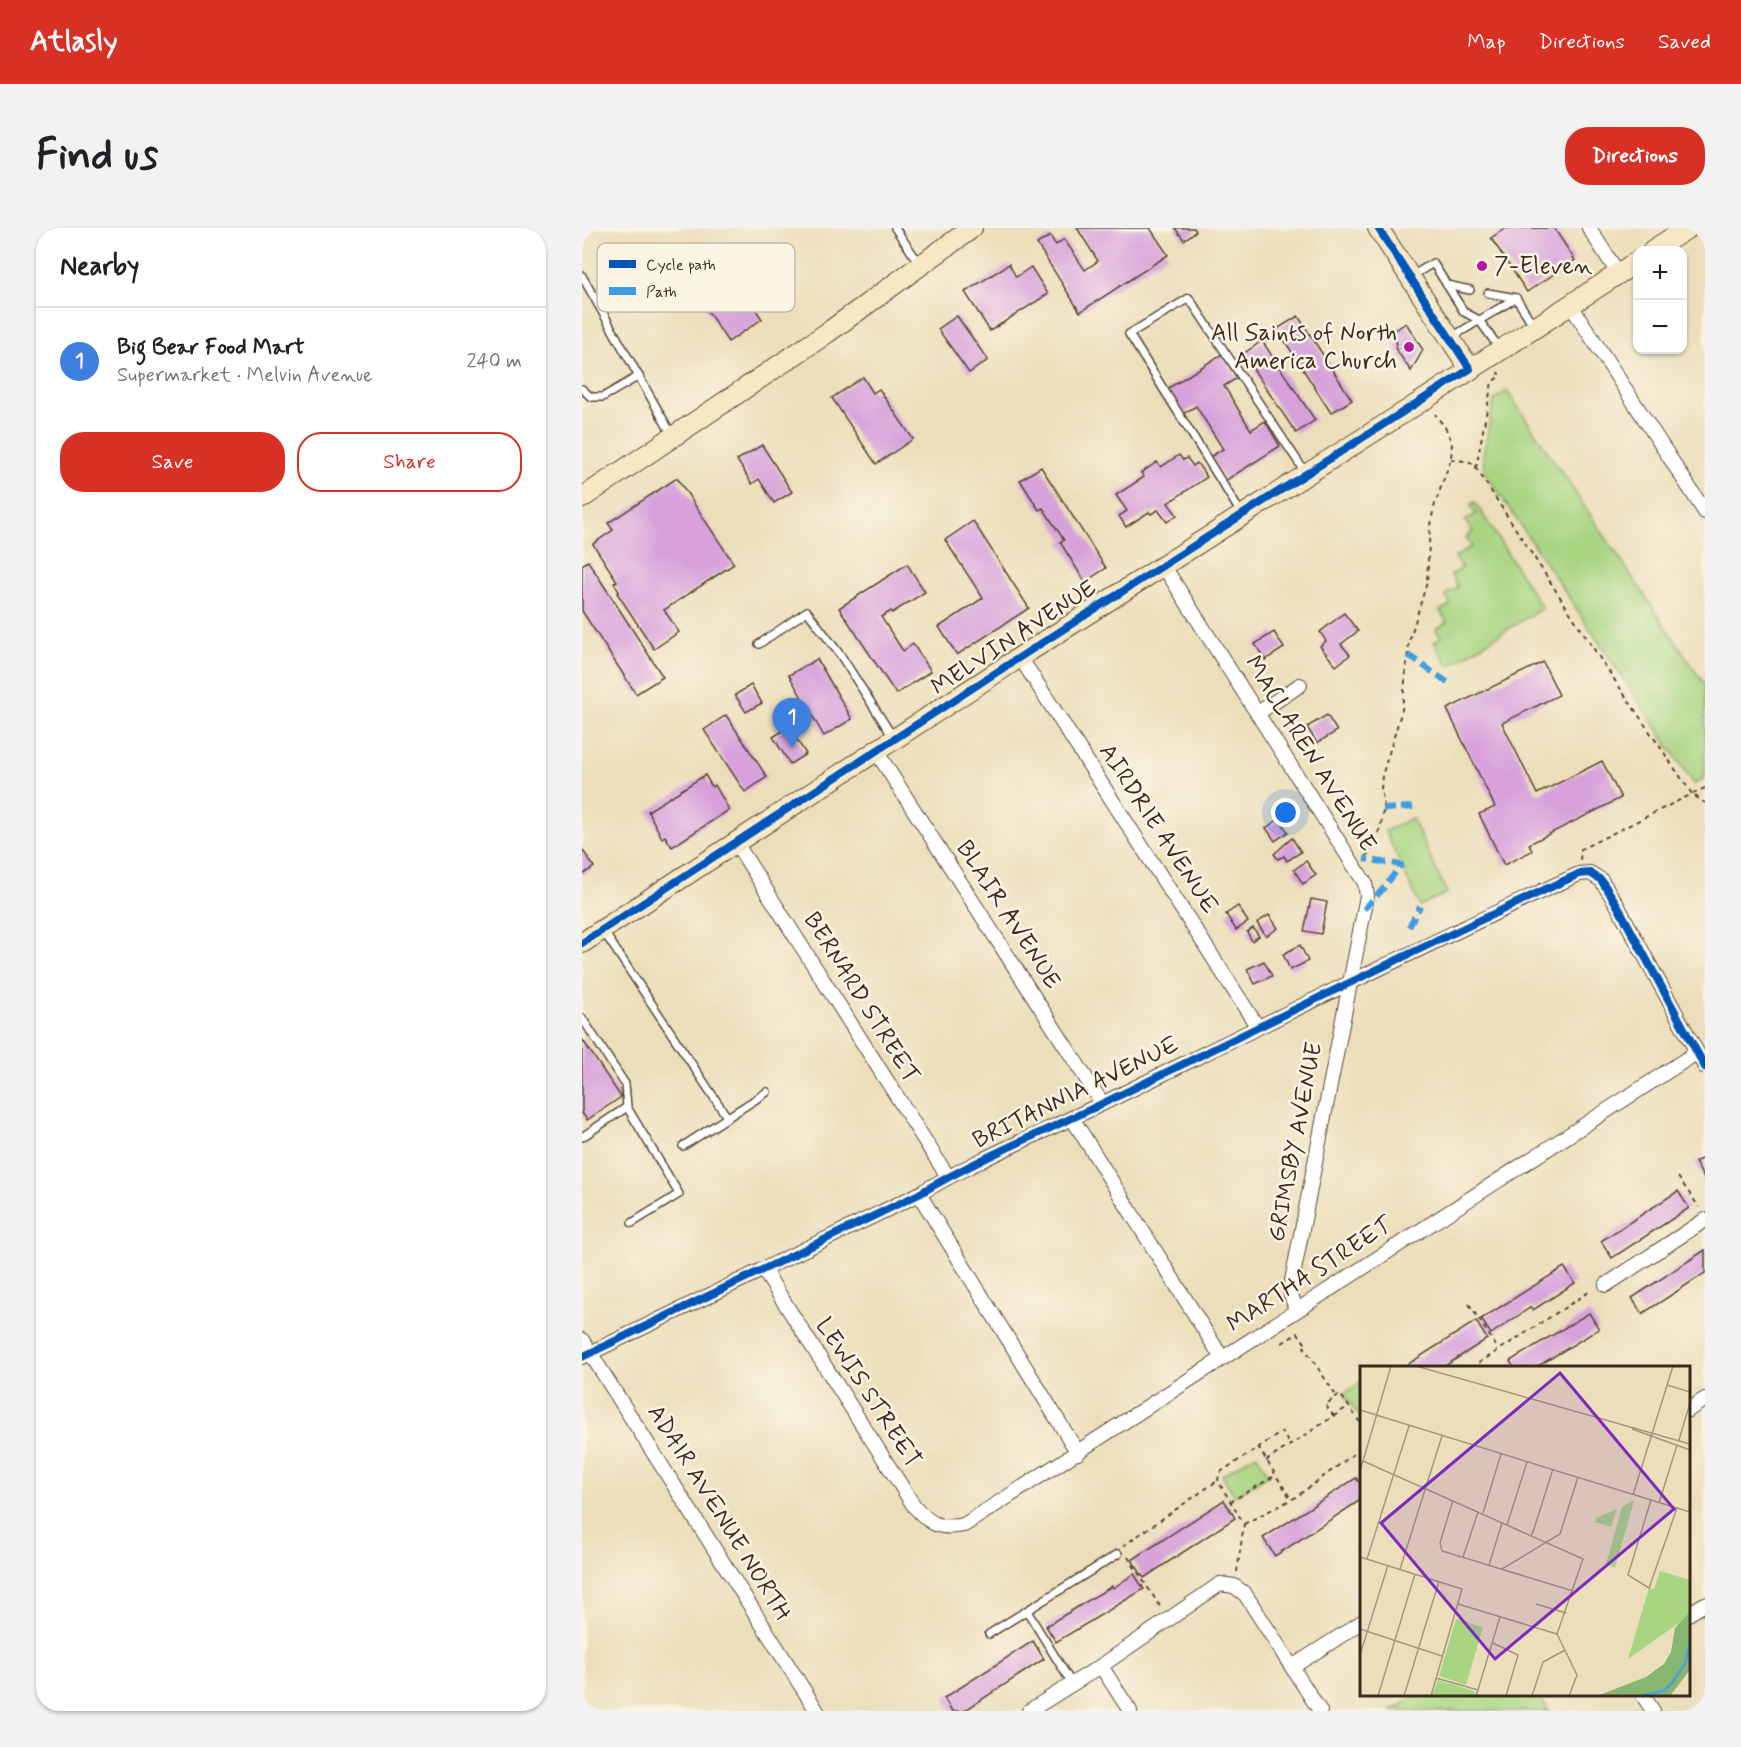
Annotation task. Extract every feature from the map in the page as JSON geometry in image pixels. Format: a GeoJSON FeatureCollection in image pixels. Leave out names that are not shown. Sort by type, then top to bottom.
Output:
{"type":"FeatureCollection","features":[{"type":"Feature","properties":{"kind":"street"},"geometry":{"type":"LineString","coordinates":[[582,498],[827,333],[972,228]]}},
{"type":"Feature","properties":{"kind":"street"},"geometry":{"type":"LineString","coordinates":[[1378,228],[1470,369]]}},
{"type":"Feature","properties":{"kind":"street"},"geometry":{"type":"LineString","coordinates":[[1588,228],[1618,273]]}},
{"type":"Feature","properties":{"kind":"street"},"geometry":{"type":"LineString","coordinates":[[1659,246],[1688,228]]}},
{"type":"Feature","properties":{"kind":"street","name":"MELVIN AVENUE"},"geometry":{"type":"LineString","coordinates":[[582,943],[1163,565],[1470,369],[1498,358],[1535,327],[1633,264]]}},
{"type":"Feature","properties":{"kind":"street"},"geometry":{"type":"LineString","coordinates":[[1570,304],[1705,512]]}},
{"type":"Feature","properties":{"kind":"street","name":"MACLAREN AVENUE"},"geometry":{"type":"LineString","coordinates":[[1163,565],[1365,883],[1367,896],[1350,981]]}},
{"type":"Feature","properties":{"kind":"street","name":"AIRDRIE AVENUE"},"geometry":{"type":"LineString","coordinates":[[1020,657],[1257,1026]]}},
{"type":"Feature","properties":{"kind":"street"},"geometry":{"type":"LineString","coordinates":[[1258,713],[1300,685]]}},
{"type":"Feature","properties":{"kind":"street","name":"BLAIR AVENUE"},"geometry":{"type":"LineString","coordinates":[[876,751],[1102,1103]]}},
{"type":"Feature","properties":{"kind":"street","name":"BERNARD STREET"},"geometry":{"type":"LineString","coordinates":[[736,843],[948,1177]]}},
{"type":"Feature","properties":{"kind":"street"},"geometry":{"type":"LineString","coordinates":[[1585,874],[1601,880],[1616,903],[1705,1067]]}},
{"type":"Feature","properties":{"kind":"street","name":"BRITANNIA AVENUE"},"geometry":{"type":"LineString","coordinates":[[586,1355],[919,1194],[948,1177],[1350,981],[1585,874]]}},
{"type":"Feature","properties":{"kind":"street","name":"GRIMSBY AVENUE"},"geometry":{"type":"LineString","coordinates":[[1296,1310],[1290,1291],[1350,981]]}},
{"type":"Feature","properties":{"kind":"street","name":"MARTHA STREET"},"geometry":{"type":"LineString","coordinates":[[947,1528],[964,1525],[1696,1053]]}},
{"type":"Feature","properties":{"kind":"street"},"geometry":{"type":"LineString","coordinates":[[1072,1118],[1222,1358]]}},
{"type":"Feature","properties":{"kind":"street"},"geometry":{"type":"LineString","coordinates":[[919,1194],[1078,1452]]}},
{"type":"Feature","properties":{"kind":"street"},"geometry":{"type":"LineString","coordinates":[[1606,1285],[1705,1220]]}},
{"type":"Feature","properties":{"kind":"street","name":"LEWIS STREET"},"geometry":{"type":"LineString","coordinates":[[763,1269],[914,1506],[927,1521],[947,1528]]}},
{"type":"Feature","properties":{"kind":"street","name":"ADAIR AVENUE NORTH"},"geometry":{"type":"LineString","coordinates":[[582,1340],[586,1355],[817,1711]]}},
{"type":"Feature","properties":{"kind":"street"},"geometry":{"type":"LineString","coordinates":[[1690,1409],[1705,1399]]}},
{"type":"Feature","properties":{"kind":"street"},"geometry":{"type":"LineString","coordinates":[[1029,1711],[1101,1666],[1220,1584],[1234,1586],[1245,1594],[1320,1711]]}},
{"type":"Feature","properties":{"kind":"street"},"geometry":{"type":"LineString","coordinates":[[1690,1613],[1705,1604]]}},
{"type":"Feature","properties":{"kind":"street"},"geometry":{"type":"LineString","coordinates":[[1292,1666],[1360,1623]]}},
{"type":"Feature","properties":{"kind":"street"},"geometry":{"type":"LineString","coordinates":[[1101,1666],[1130,1711]]}},
{"type":"Feature","properties":{"kind":"street"},"geometry":{"type":"LineString","coordinates":[[1643,1696],[1653,1711]]}},
{"type":"Feature","properties":{"kind":"lane"},"geometry":{"type":"LineString","coordinates":[[896,228],[921,265]]}},
{"type":"Feature","properties":{"kind":"lane"},"geometry":{"type":"LineString","coordinates":[[1410,277],[1433,263],[1464,312],[1479,320],[1498,358]]}},
{"type":"Feature","properties":{"kind":"lane"},"geometry":{"type":"LineString","coordinates":[[582,276],[597,302]]}},
{"type":"Feature","properties":{"kind":"lane"},"geometry":{"type":"LineString","coordinates":[[1447,285],[1470,290]]}},
{"type":"Feature","properties":{"kind":"lane"},"geometry":{"type":"LineString","coordinates":[[1488,293],[1516,298],[1535,327]]}},
{"type":"Feature","properties":{"kind":"lane"},"geometry":{"type":"LineString","coordinates":[[1242,515],[1129,334],[1189,298],[1306,474]]}},
{"type":"Feature","properties":{"kind":"lane"},"geometry":{"type":"LineString","coordinates":[[1449,339],[1516,298]]}},
{"type":"Feature","properties":{"kind":"lane"},"geometry":{"type":"LineString","coordinates":[[603,312],[673,437]]}},
{"type":"Feature","properties":{"kind":"lane"},"geometry":{"type":"LineString","coordinates":[[582,389],[591,397],[603,397],[639,376]]}},
{"type":"Feature","properties":{"kind":"lane"},"geometry":{"type":"LineString","coordinates":[[759,644],[807,611],[841,656],[894,739]]}},
{"type":"Feature","properties":{"kind":"lane"},"geometry":{"type":"LineString","coordinates":[[602,929],[727,1117]]}},
{"type":"Feature","properties":{"kind":"lane"},"geometry":{"type":"LineString","coordinates":[[582,1017],[625,1084],[627,1107],[679,1194],[632,1223]]}},
{"type":"Feature","properties":{"kind":"lane"},"geometry":{"type":"LineString","coordinates":[[682,1146],[766,1092]]}},
{"type":"Feature","properties":{"kind":"lane"},"geometry":{"type":"LineString","coordinates":[[582,1137],[627,1107]]}},
{"type":"Feature","properties":{"kind":"lane"},"geometry":{"type":"LineString","coordinates":[[990,1634],[1118,1554]]}},
{"type":"Feature","properties":{"kind":"lane"},"geometry":{"type":"LineString","coordinates":[[1027,1611],[1072,1684]]}},
{"type":"Feature","properties":{"kind":"path"},"geometry":{"type":"LineString","coordinates":[[1476,468],[1492,382],[1500,376],[1498,358]]}},
{"type":"Feature","properties":{"kind":"path"},"geometry":{"type":"LineString","coordinates":[[1356,869],[1373,848],[1382,825],[1384,805],[1381,789],[1382,776],[1402,710],[1409,642],[1427,582],[1430,525],[1451,459],[1452,443],[1446,429],[1425,399]]}},
{"type":"Feature","properties":{"kind":"path"},"geometry":{"type":"LineString","coordinates":[[1451,459],[1470,462],[1476,468],[1603,663],[1692,794],[1705,803]]}},
{"type":"Feature","properties":{"kind":"path"},"geometry":{"type":"LineString","coordinates":[[1585,874],[1581,849],[1705,788]]}},
{"type":"Feature","properties":{"kind":"path"},"geometry":{"type":"LineString","coordinates":[[1678,1177],[1698,1207]]}},
{"type":"Feature","properties":{"kind":"path"},"geometry":{"type":"LineString","coordinates":[[1474,1366],[1588,1292],[1606,1285]]}},
{"type":"Feature","properties":{"kind":"path"},"geometry":{"type":"LineString","coordinates":[[1469,1304],[1498,1350]]}},
{"type":"Feature","properties":{"kind":"path"},"geometry":{"type":"LineString","coordinates":[[1281,1343],[1298,1332],[1307,1346],[1304,1347],[1337,1397]]}},
{"type":"Feature","properties":{"kind":"path"},"geometry":{"type":"LineString","coordinates":[[1334,1416],[1325,1405],[1340,1394],[1360,1422]]}},
{"type":"Feature","properties":{"kind":"path"},"geometry":{"type":"LineString","coordinates":[[1266,1461],[1349,1406]]}},
{"type":"Feature","properties":{"kind":"path"},"geometry":{"type":"LineString","coordinates":[[1234,1586],[1244,1524],[1218,1481],[1219,1473],[1282,1432],[1290,1445]]}},
{"type":"Feature","properties":{"kind":"path"},"geometry":{"type":"LineString","coordinates":[[1258,1448],[1292,1499]]}},
{"type":"Feature","properties":{"kind":"path"},"geometry":{"type":"LineString","coordinates":[[1244,1524],[1292,1499],[1360,1449]]}},
{"type":"Feature","properties":{"kind":"path"},"geometry":{"type":"LineString","coordinates":[[1230,1502],[1276,1475]]}},
{"type":"Feature","properties":{"kind":"path"},"geometry":{"type":"LineString","coordinates":[[1169,1620],[1121,1547],[1218,1481]]}},
{"type":"Feature","properties":{"kind":"green space"},"geometry":{"type":"Polygon","coordinates":[[[1507,391],[1705,685],[1705,778],[1694,784],[1484,471],[1483,455],[1494,400],[1507,391]]]}},
{"type":"Feature","properties":{"kind":"green space"},"geometry":{"type":"Polygon","coordinates":[[[1475,502],[1542,608],[1449,666],[1434,642],[1441,637],[1436,629],[1447,622],[1440,611],[1451,604],[1445,595],[1458,587],[1451,575],[1462,568],[1455,557],[1472,546],[1466,537],[1473,532],[1465,521],[1476,514],[1470,505],[1475,502]]]}},
{"type":"Feature","properties":{"kind":"green space"},"geometry":{"type":"Polygon","coordinates":[[[1412,818],[1447,893],[1420,906],[1385,831],[1412,818]]]}},
{"type":"Feature","properties":{"kind":"green space"},"geometry":{"type":"Polygon","coordinates":[[[1360,1383],[1360,1417],[1345,1396],[1346,1392],[1360,1383]]]}},
{"type":"Feature","properties":{"kind":"green space"},"geometry":{"type":"Polygon","coordinates":[[[1256,1454],[1269,1474],[1235,1496],[1222,1475],[1256,1454]]]}},
{"type":"Feature","properties":{"kind":"green space"},"geometry":{"type":"Polygon","coordinates":[[[1415,1696],[1540,1696],[1549,1711],[1392,1711],[1415,1696]]]}},
{"type":"Feature","properties":{"kind":"building"},"geometry":{"type":"Polygon","coordinates":[[[1077,228],[1150,228],[1168,255],[1080,312],[1037,244],[1050,236],[1056,245],[1064,239],[1085,270],[1098,261],[1077,228]]]}},
{"type":"Feature","properties":{"kind":"building"},"geometry":{"type":"Polygon","coordinates":[[[1175,228],[1194,228],[1196,231],[1184,240],[1175,228]]]}},
{"type":"Feature","properties":{"kind":"building"},"geometry":{"type":"Polygon","coordinates":[[[1506,228],[1554,228],[1575,260],[1527,292],[1491,238],[1506,228]]]}},
{"type":"Feature","properties":{"kind":"building"},"geometry":{"type":"Polygon","coordinates":[[[1009,264],[1016,277],[1031,267],[1048,294],[990,331],[965,292],[1009,264]]]}},
{"type":"Feature","properties":{"kind":"building"},"geometry":{"type":"Polygon","coordinates":[[[708,312],[757,312],[762,319],[728,342],[708,312]]]}},
{"type":"Feature","properties":{"kind":"building"},"geometry":{"type":"Polygon","coordinates":[[[957,316],[988,360],[969,373],[938,329],[957,316]]]}},
{"type":"Feature","properties":{"kind":"building"},"geometry":{"type":"Polygon","coordinates":[[[1298,316],[1352,400],[1331,413],[1277,329],[1298,316]]]}},
{"type":"Feature","properties":{"kind":"building","name":"All Saints of North America Church"},"geometry":{"type":"Polygon","coordinates":[[[1406,323],[1423,350],[1411,371],[1395,348],[1397,343],[1391,333],[1406,323]]]}},
{"type":"Feature","properties":{"kind":"building"},"geometry":{"type":"Polygon","coordinates":[[[1262,341],[1315,420],[1296,433],[1243,354],[1262,341]]]}},
{"type":"Feature","properties":{"kind":"building"},"geometry":{"type":"Polygon","coordinates":[[[1222,354],[1237,378],[1224,386],[1251,430],[1265,421],[1280,446],[1225,481],[1210,457],[1223,449],[1196,406],[1183,414],[1167,389],[1222,354]]]}},
{"type":"Feature","properties":{"kind":"building"},"geometry":{"type":"Polygon","coordinates":[[[863,377],[873,393],[879,389],[913,439],[876,464],[832,398],[863,377]]]}},
{"type":"Feature","properties":{"kind":"building"},"geometry":{"type":"Polygon","coordinates":[[[762,445],[792,492],[774,503],[759,479],[752,484],[737,460],[762,445]]]}},
{"type":"Feature","properties":{"kind":"building"},"geometry":{"type":"Polygon","coordinates":[[[1179,455],[1183,460],[1187,458],[1193,466],[1197,463],[1207,477],[1168,503],[1177,515],[1167,522],[1158,510],[1151,514],[1149,512],[1126,527],[1119,516],[1127,511],[1116,495],[1144,477],[1141,473],[1157,462],[1161,467],[1179,455]]]}},
{"type":"Feature","properties":{"kind":"building"},"geometry":{"type":"Polygon","coordinates":[[[1041,467],[1106,568],[1085,582],[1060,542],[1064,540],[1043,508],[1039,510],[1020,480],[1041,467]]]}},
{"type":"Feature","properties":{"kind":"building"},"geometry":{"type":"Polygon","coordinates":[[[677,478],[734,564],[664,610],[679,632],[654,649],[617,593],[619,592],[614,583],[617,581],[593,544],[613,530],[608,523],[677,478]]]}},
{"type":"Feature","properties":{"kind":"building"},"geometry":{"type":"Polygon","coordinates":[[[973,521],[1029,608],[957,655],[939,627],[983,598],[945,540],[973,521]]]}},
{"type":"Feature","properties":{"kind":"building"},"geometry":{"type":"Polygon","coordinates":[[[588,561],[663,677],[636,694],[582,611],[582,565],[588,561]]]}},
{"type":"Feature","properties":{"kind":"building"},"geometry":{"type":"Polygon","coordinates":[[[907,564],[925,592],[892,613],[891,611],[881,617],[903,651],[913,644],[931,671],[896,694],[839,608],[907,564]]]}},
{"type":"Feature","properties":{"kind":"building"},"geometry":{"type":"Polygon","coordinates":[[[1344,613],[1358,631],[1341,644],[1350,655],[1336,666],[1320,646],[1326,641],[1320,632],[1344,613]]]}},
{"type":"Feature","properties":{"kind":"building"},"geometry":{"type":"Polygon","coordinates":[[[1274,632],[1284,648],[1265,660],[1255,644],[1274,632]]]}},
{"type":"Feature","properties":{"kind":"building"},"geometry":{"type":"Polygon","coordinates":[[[817,659],[852,719],[824,736],[789,675],[817,659]]]}},
{"type":"Feature","properties":{"kind":"building"},"geometry":{"type":"Polygon","coordinates":[[[1543,662],[1559,695],[1502,723],[1537,794],[1602,761],[1621,798],[1529,844],[1532,851],[1504,865],[1479,814],[1495,807],[1447,709],[1543,662]]]}},
{"type":"Feature","properties":{"kind":"building"},"geometry":{"type":"Polygon","coordinates":[[[751,685],[762,703],[746,712],[735,695],[751,685]]]}},
{"type":"Feature","properties":{"kind":"building"},"geometry":{"type":"Polygon","coordinates":[[[726,715],[767,777],[745,792],[704,730],[726,715]]]}},
{"type":"Feature","properties":{"kind":"building"},"geometry":{"type":"Polygon","coordinates":[[[1327,715],[1337,731],[1317,743],[1307,727],[1327,715]]]}},
{"type":"Feature","properties":{"kind":"building"},"geometry":{"type":"Polygon","coordinates":[[[789,727],[806,754],[790,764],[773,737],[789,727]]]}},
{"type":"Feature","properties":{"kind":"building"},"geometry":{"type":"Polygon","coordinates":[[[705,775],[712,787],[715,785],[729,810],[672,847],[665,836],[662,838],[648,811],[705,775]]]}},
{"type":"Feature","properties":{"kind":"building"},"geometry":{"type":"Polygon","coordinates":[[[1279,819],[1288,832],[1275,841],[1266,828],[1279,819]]]}},
{"type":"Feature","properties":{"kind":"building"},"geometry":{"type":"Polygon","coordinates":[[[1292,838],[1301,852],[1287,861],[1284,856],[1278,859],[1274,854],[1292,838]]]}},
{"type":"Feature","properties":{"kind":"building"},"geometry":{"type":"Polygon","coordinates":[[[582,849],[594,867],[582,875],[582,849]]]}},
{"type":"Feature","properties":{"kind":"building"},"geometry":{"type":"Polygon","coordinates":[[[1306,861],[1316,875],[1303,884],[1294,870],[1306,861]]]}},
{"type":"Feature","properties":{"kind":"building"},"geometry":{"type":"Polygon","coordinates":[[[1311,899],[1327,902],[1321,934],[1304,931],[1311,899]]]}},
{"type":"Feature","properties":{"kind":"building"},"geometry":{"type":"Polygon","coordinates":[[[1238,906],[1248,922],[1236,930],[1226,914],[1238,906]]]}},
{"type":"Feature","properties":{"kind":"building"},"geometry":{"type":"Polygon","coordinates":[[[1269,915],[1278,928],[1266,936],[1257,923],[1269,915]]]}},
{"type":"Feature","properties":{"kind":"building"},"geometry":{"type":"Polygon","coordinates":[[[1253,928],[1259,936],[1252,941],[1247,932],[1253,928]]]}},
{"type":"Feature","properties":{"kind":"building"},"geometry":{"type":"Polygon","coordinates":[[[1300,945],[1308,961],[1290,970],[1283,954],[1300,945]]]}},
{"type":"Feature","properties":{"kind":"building"},"geometry":{"type":"Polygon","coordinates":[[[1264,961],[1272,976],[1255,984],[1247,969],[1264,961]]]}},
{"type":"Feature","properties":{"kind":"building"},"geometry":{"type":"Polygon","coordinates":[[[582,1039],[621,1097],[587,1120],[582,1113],[582,1039]]]}},
{"type":"Feature","properties":{"kind":"building"},"geometry":{"type":"Polygon","coordinates":[[[1705,1157],[1705,1180],[1695,1162],[1705,1157]]]}},
{"type":"Feature","properties":{"kind":"building"},"geometry":{"type":"Polygon","coordinates":[[[1678,1191],[1689,1208],[1612,1258],[1601,1241],[1678,1191]]]}},
{"type":"Feature","properties":{"kind":"building"},"geometry":{"type":"Polygon","coordinates":[[[1705,1250],[1705,1273],[1642,1314],[1632,1298],[1705,1250]]]}},
{"type":"Feature","properties":{"kind":"building"},"geometry":{"type":"Polygon","coordinates":[[[1564,1267],[1575,1283],[1533,1310],[1531,1307],[1491,1334],[1481,1319],[1564,1267]]]}},
{"type":"Feature","properties":{"kind":"building"},"geometry":{"type":"Polygon","coordinates":[[[1589,1313],[1599,1329],[1538,1366],[1513,1366],[1510,1361],[1589,1313]]]}},
{"type":"Feature","properties":{"kind":"building"},"geometry":{"type":"Polygon","coordinates":[[[1476,1321],[1487,1339],[1445,1366],[1405,1366],[1476,1321]]]}},
{"type":"Feature","properties":{"kind":"building"},"geometry":{"type":"Polygon","coordinates":[[[1356,1478],[1360,1483],[1360,1500],[1275,1556],[1263,1538],[1356,1478]]]}},
{"type":"Feature","properties":{"kind":"building"},"geometry":{"type":"Polygon","coordinates":[[[1224,1500],[1235,1518],[1144,1578],[1132,1560],[1224,1500]]]}},
{"type":"Feature","properties":{"kind":"building"},"geometry":{"type":"Polygon","coordinates":[[[1134,1574],[1144,1589],[1056,1642],[1046,1626],[1134,1574]]]}},
{"type":"Feature","properties":{"kind":"building"},"geometry":{"type":"Polygon","coordinates":[[[1033,1641],[1044,1659],[964,1711],[952,1711],[944,1698],[1033,1641]]]}},
{"type":"Feature","properties":{"kind":"marked path"},"geometry":{"type":"LineString","coordinates":[[1408,655],[1450,684]]}},
{"type":"Feature","properties":{"kind":"marked path"},"geometry":{"type":"LineString","coordinates":[[1383,809],[1414,807]]}},
{"type":"Feature","properties":{"kind":"marked path"},"geometry":{"type":"LineString","coordinates":[[1364,859],[1401,865],[1364,909]]}},
{"type":"Feature","properties":{"kind":"marked path"},"geometry":{"type":"LineString","coordinates":[[1409,927],[1420,906]]}},
{"type":"Feature","properties":{"kind":"cycle path"},"geometry":{"type":"LineString","coordinates":[[582,943],[1020,657],[1470,369],[1378,228]]}},
{"type":"Feature","properties":{"kind":"cycle path"},"geometry":{"type":"LineString","coordinates":[[582,1357],[919,1194],[992,1155],[1579,874],[1590,873],[1601,880],[1616,903],[1705,1067]]}},
{"type":"Feature","properties":{"kind":"place","name":"7-Eleven"},"geometry":{"type":"Point","coordinates":[1482,266]}},
{"type":"Feature","properties":{"kind":"place","name":"All Saints of North America Church"},"geometry":{"type":"Point","coordinates":[1409,347]}},
{"type":"Feature","properties":{"kind":"place","name":"Big Bear Food Mart"},"geometry":{"type":"Point","coordinates":[792,748]}}]}
